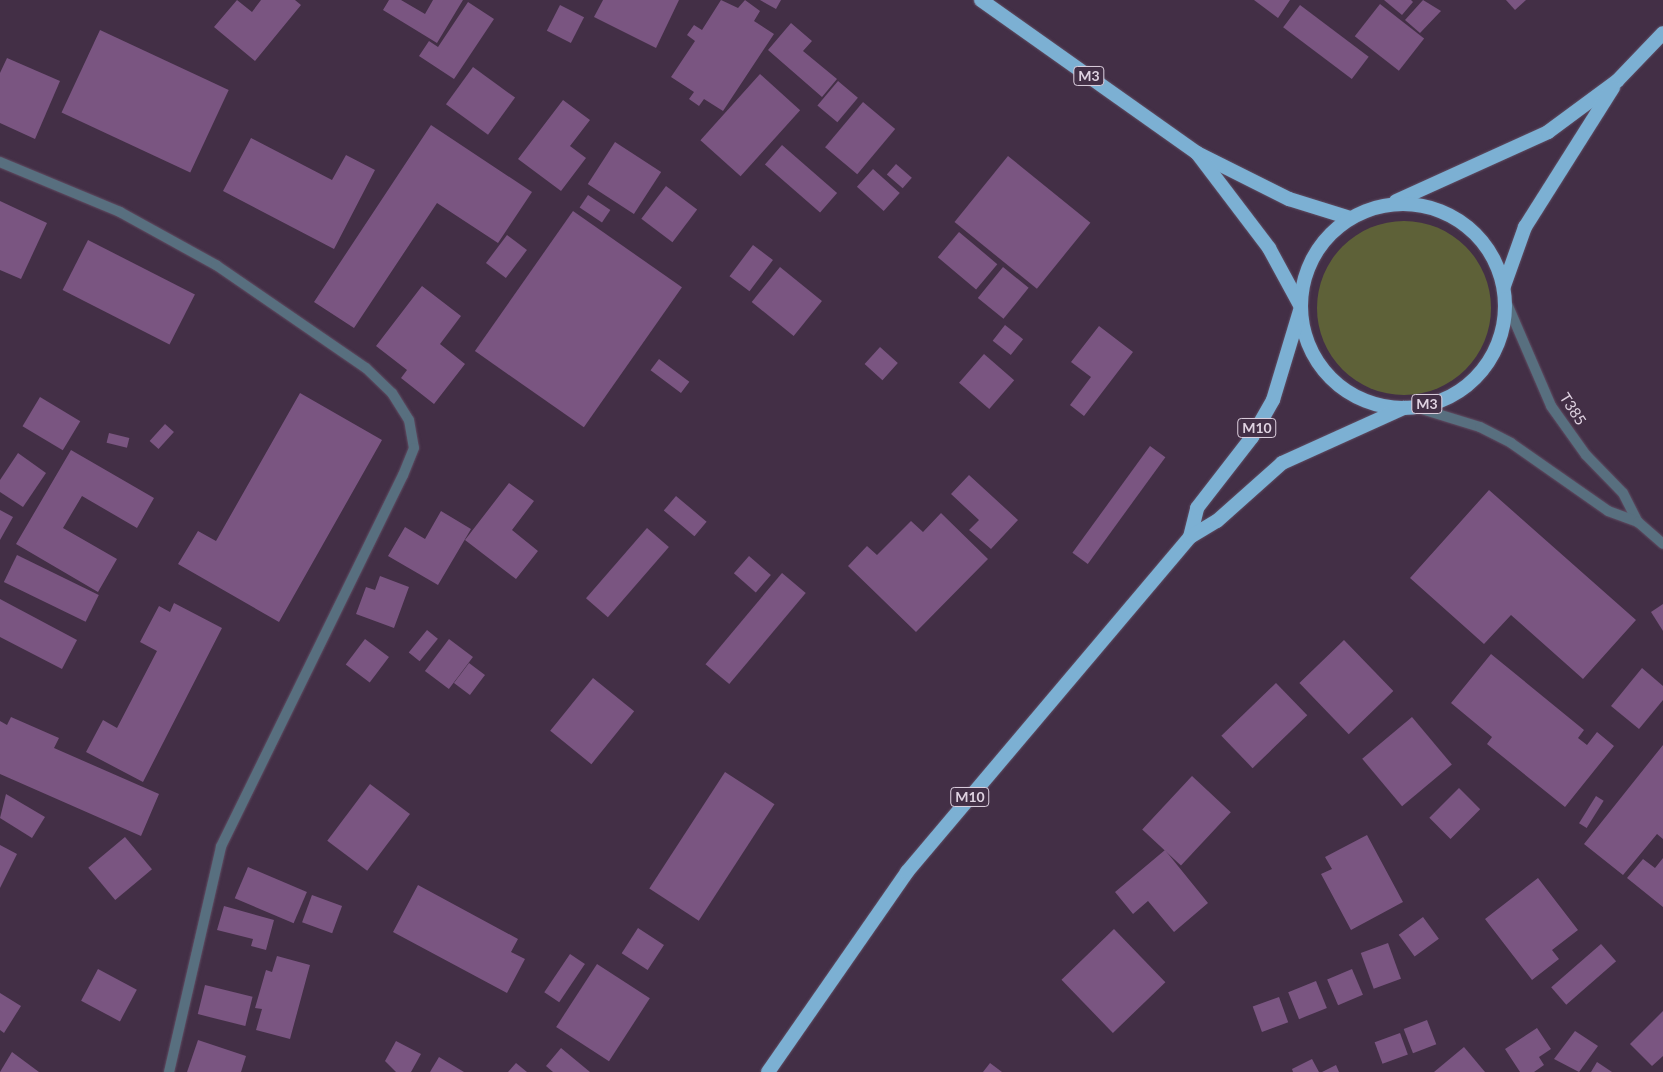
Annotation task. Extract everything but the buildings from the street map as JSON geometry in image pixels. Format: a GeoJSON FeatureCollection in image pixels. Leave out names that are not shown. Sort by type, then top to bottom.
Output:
{"type":"FeatureCollection","features":[{"type":"Feature","properties":{"kind":"highway","name":"M3"},"geometry":{"type":"LineString","coordinates":[[981,0],[1197,153],[1289,199],[1350,218]]}},
{"type":"Feature","properties":{"kind":"highway","name":"M3"},"geometry":{"type":"LineString","coordinates":[[1301,307],[1313,256],[1350,218],[1386,205],[1548,132],[1617,81],[1663,33]]}},
{"type":"Feature","properties":{"kind":"highway","name":"M3"},"geometry":{"type":"LineString","coordinates":[[1504,292],[1525,227],[1617,81]]}},
{"type":"Feature","properties":{"kind":"highway","name":"M3"},"geometry":{"type":"LineString","coordinates":[[1197,153],[1269,248],[1301,307],[1305,333],[1332,379],[1353,395],[1410,407],[1441,401],[1482,371],[1504,325],[1504,292],[1495,261],[1461,221],[1429,208],[1386,205]]}},
{"type":"Feature","properties":{"kind":"highway","name":"M10"},"geometry":{"type":"LineString","coordinates":[[1190,537],[1197,508],[1252,437],[1273,400],[1301,307]]}},
{"type":"Feature","properties":{"kind":"highway","name":"M10"},"geometry":{"type":"LineString","coordinates":[[768,1072],[907,872],[1190,537],[1217,521],[1282,463],[1410,407]]}},
{"type":"Feature","properties":{"kind":"street"},"geometry":{"type":"LineString","coordinates":[[0,162],[120,212],[216,265],[366,368],[392,393],[409,420],[414,448],[403,475],[221,847],[169,1072]]}},
{"type":"Feature","properties":{"kind":"street","name":"T385"},"geometry":{"type":"LineString","coordinates":[[1504,292],[1551,406],[1586,455],[1623,493],[1638,522]]}},
{"type":"Feature","properties":{"kind":"street","name":"T385"},"geometry":{"type":"LineString","coordinates":[[1410,407],[1487,431],[1567,479],[1608,511],[1638,522],[1663,544]]}},
{"type":"Feature","properties":{"kind":"green space"},"geometry":{"type":"Polygon","coordinates":[[[1413,221],[1437,227],[1452,235],[1466,246],[1477,260],[1485,275],[1490,291],[1490,325],[1485,341],[1477,356],[1466,370],[1452,381],[1437,389],[1421,394],[1395,395],[1371,389],[1356,381],[1342,370],[1331,356],[1323,341],[1318,325],[1317,299],[1323,275],[1331,260],[1342,246],[1356,235],[1371,227],[1387,222],[1413,221]]]}}]}
